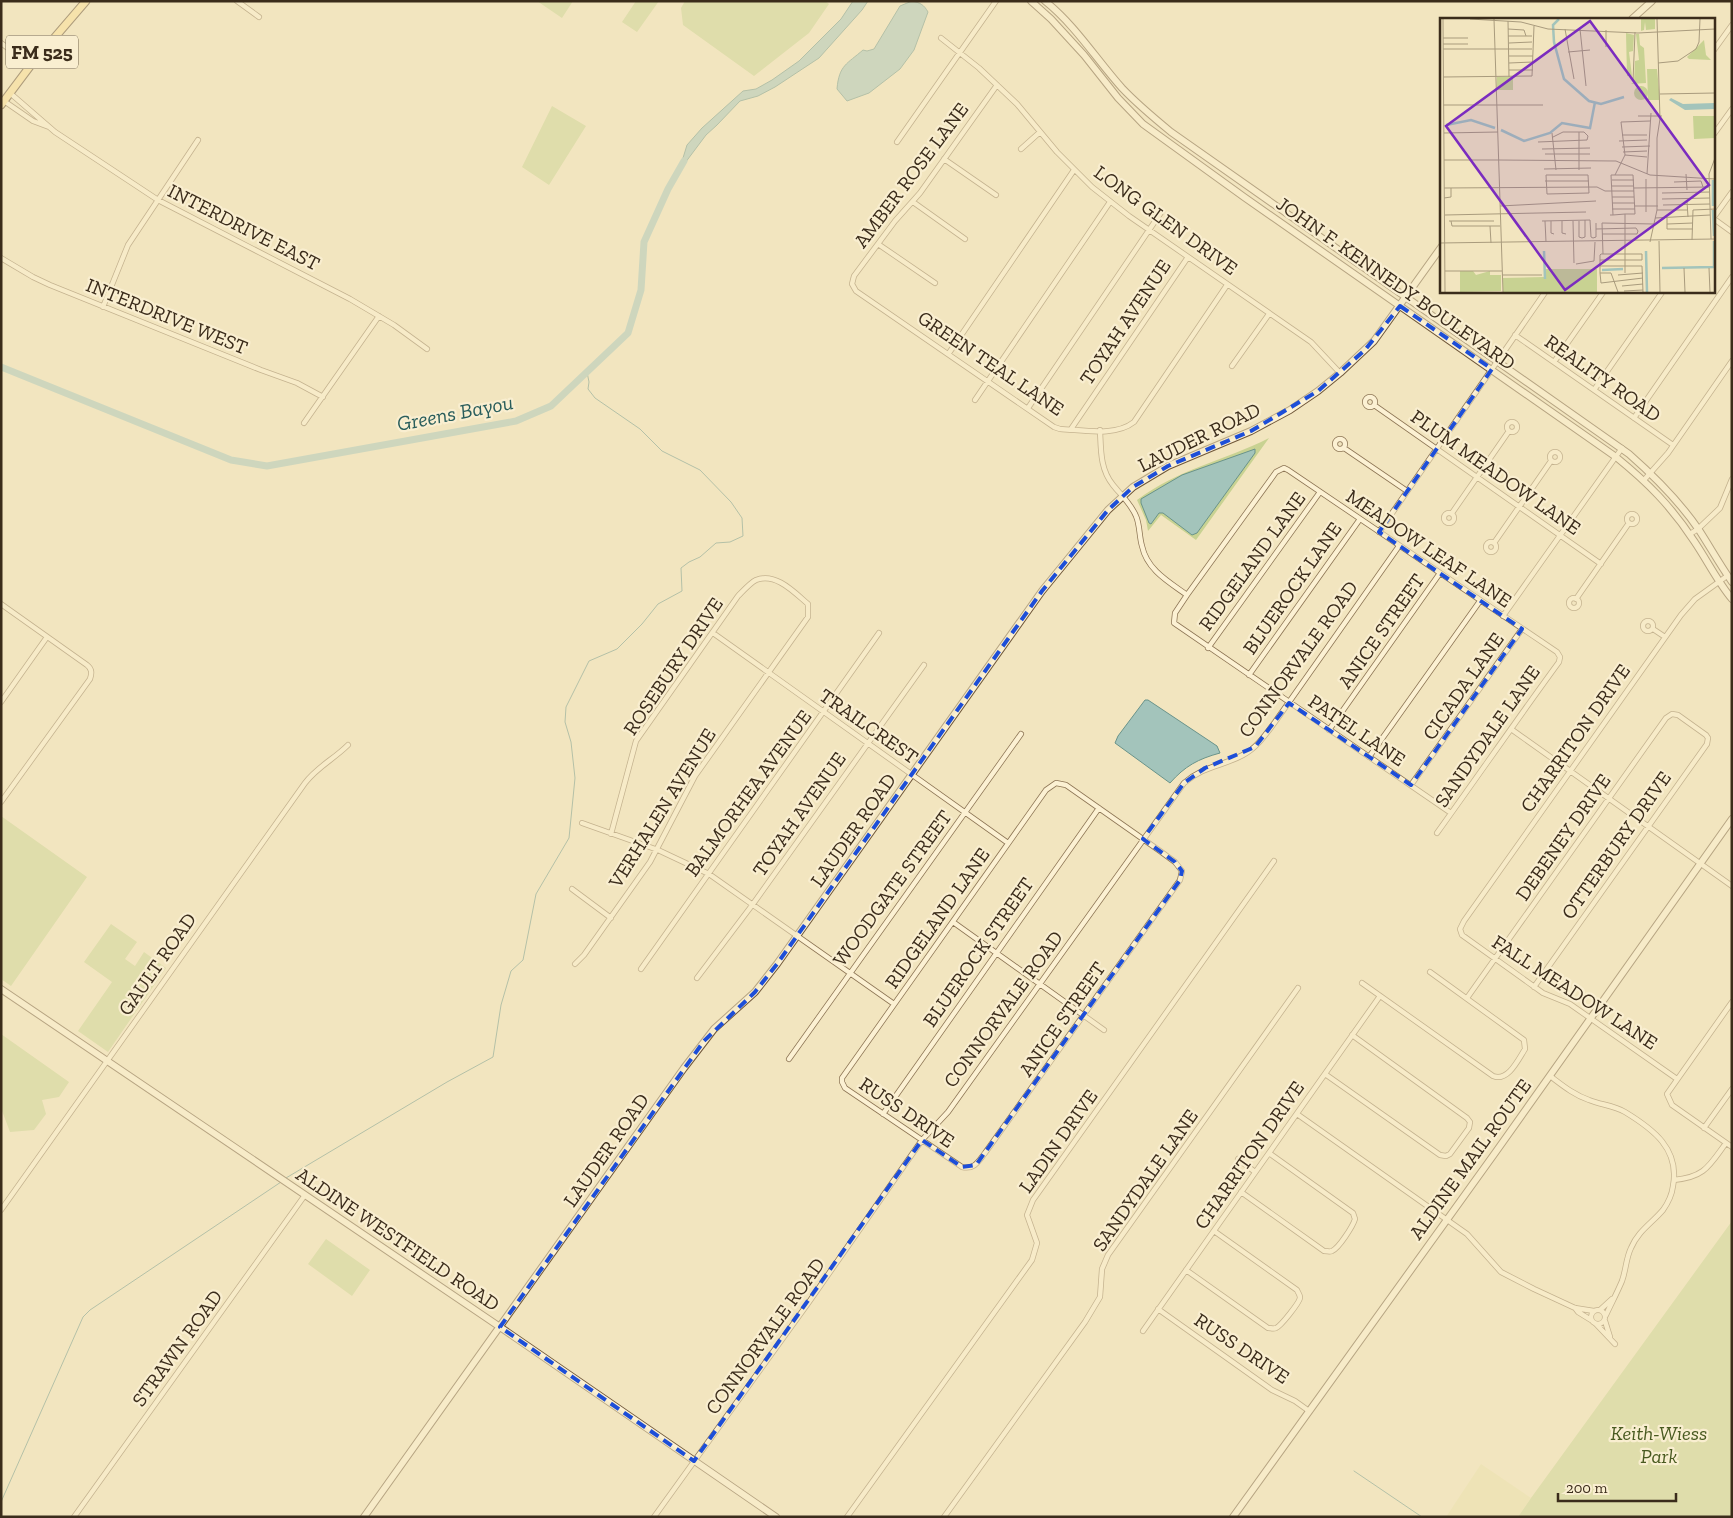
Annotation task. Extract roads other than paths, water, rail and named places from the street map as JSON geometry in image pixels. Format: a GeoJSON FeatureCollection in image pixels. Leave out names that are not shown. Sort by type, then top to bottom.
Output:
{"type":"FeatureCollection","features":[{"type":"Feature","properties":{"kind":"main road","name":"FM 525"},"geometry":{"type":"LineString","coordinates":[[2,103],[31,65],[86,1]]}},
{"type":"Feature","properties":{"kind":"main road","name":"JOHN F. KENNEDY BOULEVARD"},"geometry":{"type":"LineString","coordinates":[[1031,1],[1084,55],[1118,98],[1143,124],[1616,457],[1644,480],[1664,501],[1690,534],[1732,599]]}},
{"type":"Feature","properties":{"kind":"main road","name":"JOHN F. KENNEDY BOULEVARD"},"geometry":{"type":"LineString","coordinates":[[1045,1],[1065,19],[1122,88],[1150,115],[1202,155],[1622,448],[1650,473],[1698,529],[1732,582]]}},
{"type":"Feature","properties":{"kind":"main road"},"geometry":{"type":"LineString","coordinates":[[1633,18],[1652,1]]}},
{"type":"Feature","properties":{"kind":"main road"},"geometry":{"type":"LineString","coordinates":[[1058,27],[1065,19]]}},
{"type":"Feature","properties":{"kind":"main road"},"geometry":{"type":"LineString","coordinates":[[1290,229],[1296,221]]}},
{"type":"Feature","properties":{"kind":"main road","name":"LAUDER ROAD"},"geometry":{"type":"LineString","coordinates":[[364,1517],[704,1041],[755,992],[797,937],[1042,591],[1097,523],[1122,496],[1150,476],[1168,466],[1251,431],[1318,391],[1374,341],[1440,249]]}},
{"type":"Feature","properties":{"kind":"main road","name":"ALDINE MAIL ROUTE"},"geometry":{"type":"LineString","coordinates":[[1233,1517],[1732,819]]}},
{"type":"Feature","properties":{"kind":"main road","name":"ALDINE WESTFIELD ROAD"},"geometry":{"type":"LineString","coordinates":[[1,989],[500,1327],[776,1517]]}},
{"type":"Feature","properties":{"kind":"street"},"geometry":{"type":"LineString","coordinates":[[237,1],[259,17]]}},
{"type":"Feature","properties":{"kind":"street"},"geometry":{"type":"LineString","coordinates":[[897,142],[996,1]]}},
{"type":"Feature","properties":{"kind":"street"},"geometry":{"type":"LineString","coordinates":[[1716,47],[1732,25]]}},
{"type":"Feature","properties":{"kind":"street","name":"LONG GLEN DRIVE"},"geometry":{"type":"LineString","coordinates":[[941,38],[960,52],[1017,104],[1074,170],[1110,202],[1311,342],[1340,373]]}},
{"type":"Feature","properties":{"kind":"street"},"geometry":{"type":"LineString","coordinates":[[1,43],[31,65]]}},
{"type":"Feature","properties":{"kind":"street","name":"AMBER ROSE LANE"},"geometry":{"type":"LineString","coordinates":[[852,284],[854,276],[895,221],[913,202],[997,85]]}},
{"type":"Feature","properties":{"kind":"street","name":"INTERDRIVE EAST"},"geometry":{"type":"LineString","coordinates":[[10,93],[38,115],[50,128]]}},
{"type":"Feature","properties":{"kind":"street","name":"INTERDRIVE EAST"},"geometry":{"type":"LineString","coordinates":[[2,103],[33,121],[50,128],[158,200],[321,283],[379,316],[427,349]]}},
{"type":"Feature","properties":{"kind":"street"},"geometry":{"type":"LineString","coordinates":[[1716,131],[1732,108]]}},
{"type":"Feature","properties":{"kind":"street"},"geometry":{"type":"LineString","coordinates":[[1021,148],[1040,132]]}},
{"type":"Feature","properties":{"kind":"street"},"geometry":{"type":"LineString","coordinates":[[103,307],[128,245],[198,140]]}},
{"type":"Feature","properties":{"kind":"street"},"geometry":{"type":"LineString","coordinates":[[944,159],[996,195]]}},
{"type":"Feature","properties":{"kind":"street"},"geometry":{"type":"LineString","coordinates":[[948,354],[1074,170]]}},
{"type":"Feature","properties":{"kind":"street"},"geometry":{"type":"LineString","coordinates":[[1716,215],[1732,192]]}},
{"type":"Feature","properties":{"kind":"street"},"geometry":{"type":"LineString","coordinates":[[913,202],[965,239]]}},
{"type":"Feature","properties":{"kind":"street"},"geometry":{"type":"LineString","coordinates":[[975,400],[1110,202]]}},
{"type":"Feature","properties":{"kind":"street"},"geometry":{"type":"LineString","coordinates":[[1028,408],[1162,211]]}},
{"type":"Feature","properties":{"kind":"street"},"geometry":{"type":"LineString","coordinates":[[1716,220],[1732,232]]}},
{"type":"Feature","properties":{"kind":"street"},"geometry":{"type":"LineString","coordinates":[[878,244],[935,283]]}},
{"type":"Feature","properties":{"kind":"street","name":"TOYAH AVENUE"},"geometry":{"type":"LineString","coordinates":[[1071,429],[1188,257]]}},
{"type":"Feature","properties":{"kind":"street","name":"INTERDRIVE WEST"},"geometry":{"type":"LineString","coordinates":[[1,258],[33,277],[103,307],[297,383],[322,397]]}},
{"type":"Feature","properties":{"kind":"street"},"geometry":{"type":"LineString","coordinates":[[1634,418],[1732,277]]}},
{"type":"Feature","properties":{"kind":"street","name":"GREEN TEAL LANE"},"geometry":{"type":"LineString","coordinates":[[852,284],[856,291],[1054,426],[1060,429],[1100,430],[1120,429],[1134,422],[1228,285]]}},
{"type":"Feature","properties":{"kind":"street"},"geometry":{"type":"LineString","coordinates":[[1379,532],[1545,292]]}},
{"type":"Feature","properties":{"kind":"street"},"geometry":{"type":"LineString","coordinates":[[1554,362],[1603,292]]}},
{"type":"Feature","properties":{"kind":"street"},"geometry":{"type":"LineString","coordinates":[[1594,390],[1662,292]]}},
{"type":"Feature","properties":{"kind":"street"},"geometry":{"type":"LineString","coordinates":[[1232,366],[1269,314]]}},
{"type":"Feature","properties":{"kind":"street"},"geometry":{"type":"LineString","coordinates":[[304,422],[379,316]]}},
{"type":"Feature","properties":{"kind":"street","name":"REALITY ROAD"},"geometry":{"type":"LineString","coordinates":[[1515,335],[1673,445]]}},
{"type":"Feature","properties":{"kind":"street"},"geometry":{"type":"LineString","coordinates":[[1644,480],[1673,445],[1732,361]]}},
{"type":"Feature","properties":{"kind":"street","name":"PLUM MEADOW LANE"},"geometry":{"type":"LineString","coordinates":[[1374,405],[1601,564]]}},
{"type":"Feature","properties":{"kind":"street"},"geometry":{"type":"LineString","coordinates":[[1100,430],[1104,470],[1136,516],[1142,545],[1149,563],[1159,574],[1187,595]]}},
{"type":"Feature","properties":{"kind":"street"},"geometry":{"type":"LineString","coordinates":[[1452,514],[1510,431]]}},
{"type":"Feature","properties":{"kind":"street"},"geometry":{"type":"LineString","coordinates":[[1344,448],[1407,491]]}},
{"type":"Feature","properties":{"kind":"street","name":"CICADA LANE"},"geometry":{"type":"LineString","coordinates":[[1503,616],[1622,448]]}},
{"type":"Feature","properties":{"kind":"street"},"geometry":{"type":"LineString","coordinates":[[1494,543],[1552,461]]}},
{"type":"Feature","properties":{"kind":"street","name":"MEADOW LEAF LANE"},"geometry":{"type":"LineString","coordinates":[[1187,595],[1276,472],[1284,468],[1556,652],[1560,657]]}},
{"type":"Feature","properties":{"kind":"street"},"geometry":{"type":"LineString","coordinates":[[1690,534],[1720,508],[1732,479]]}},
{"type":"Feature","properties":{"kind":"street","name":"RIDGELAND LANE"},"geometry":{"type":"LineString","coordinates":[[1208,648],[1320,492]]}},
{"type":"Feature","properties":{"kind":"street","name":"BLUEROCK LANE"},"geometry":{"type":"LineString","coordinates":[[1249,675],[1360,519]]}},
{"type":"Feature","properties":{"kind":"street"},"geometry":{"type":"LineString","coordinates":[[1576,599],[1630,524]]}},
{"type":"Feature","properties":{"kind":"street","name":"CONNORVALE ROAD"},"geometry":{"type":"LineString","coordinates":[[654,1517],[922,1140],[948,1112],[1184,783],[1205,768],[1238,757],[1255,747],[1399,546]]}},
{"type":"Feature","properties":{"kind":"street","name":"ANICE STREET"},"geometry":{"type":"LineString","coordinates":[[1329,730],[1440,574]]}},
{"type":"Feature","properties":{"kind":"street","name":"CHARRITON DRIVE"},"geometry":{"type":"LineString","coordinates":[[1460,929],[1688,606],[1727,576]]}},
{"type":"Feature","properties":{"kind":"street","name":"VERHALEN AVENUE"},"geometry":{"type":"LineString","coordinates":[[575,964],[584,955],[611,918],[658,850],[695,776],[808,617],[808,604],[785,585],[773,579],[757,580]]}},
{"type":"Feature","properties":{"kind":"street","name":"ROSEBURY DRIVE"},"geometry":{"type":"LineString","coordinates":[[611,834],[636,741],[738,596],[757,580]]}},
{"type":"Feature","properties":{"kind":"street","name":"PATEL LANE"},"geometry":{"type":"LineString","coordinates":[[1187,595],[1175,613],[1174,620],[1176,626],[1451,813]]}},
{"type":"Feature","properties":{"kind":"street"},"geometry":{"type":"LineString","coordinates":[[1369,757],[1480,601]]}},
{"type":"Feature","properties":{"kind":"street"},"geometry":{"type":"LineString","coordinates":[[1,604],[91,669],[90,679],[1,802]]}},
{"type":"Feature","properties":{"kind":"street"},"geometry":{"type":"LineString","coordinates":[[1653,628],[1665,637]]}},
{"type":"Feature","properties":{"kind":"street","name":"CICADA LANE"},"geometry":{"type":"LineString","coordinates":[[1411,786],[1522,629]]}},
{"type":"Feature","properties":{"kind":"street","name":"BALMORHEA AVENUE"},"geometry":{"type":"LineString","coordinates":[[640,969],[824,713],[879,633]]}},
{"type":"Feature","properties":{"kind":"street","name":"TRAILCREST"},"geometry":{"type":"LineString","coordinates":[[713,634],[1008,843]]}},
{"type":"Feature","properties":{"kind":"street"},"geometry":{"type":"LineString","coordinates":[[1,702],[47,637]]}},
{"type":"Feature","properties":{"kind":"street","name":"SANDYDALE LANE"},"geometry":{"type":"LineString","coordinates":[[1437,833],[1559,662],[1560,657]]}},
{"type":"Feature","properties":{"kind":"street","name":"TOYAH AVENUE"},"geometry":{"type":"LineString","coordinates":[[697,978],[753,904],[924,665]]}},
{"type":"Feature","properties":{"kind":"street","name":"DEBENEY DRIVE"},"geometry":{"type":"LineString","coordinates":[[1467,998],[1669,716],[1678,715],[1691,724]]}},
{"type":"Feature","properties":{"kind":"street","name":"OTTERBURY DRIVE"},"geometry":{"type":"LineString","coordinates":[[1534,987],[1707,744],[1708,738],[1706,735],[1691,724]]}},
{"type":"Feature","properties":{"kind":"street"},"geometry":{"type":"LineString","coordinates":[[1511,729],[1732,886]]}},
{"type":"Feature","properties":{"kind":"street","name":"WOODGATE STREET"},"geometry":{"type":"LineString","coordinates":[[789,1059],[1021,734]]}},
{"type":"Feature","properties":{"kind":"street","name":"GAULT ROAD"},"geometry":{"type":"LineString","coordinates":[[1,1210],[305,783],[316,770],[334,758],[348,745]]}},
{"type":"Feature","properties":{"kind":"street","name":"RIDGELAND LANE"},"geometry":{"type":"LineString","coordinates":[[842,1082],[844,1074],[1046,790],[1056,783],[1066,785],[1099,808]]}},
{"type":"Feature","properties":{"kind":"street"},"geometry":{"type":"LineString","coordinates":[[1099,808],[1143,839]]}},
{"type":"Feature","properties":{"kind":"street","name":"BLUEROCK STREET"},"geometry":{"type":"LineString","coordinates":[[883,1114],[1099,808]]}},
{"type":"Feature","properties":{"kind":"street"},"geometry":{"type":"LineString","coordinates":[[582,823],[658,850],[709,874],[894,1004]]}},
{"type":"Feature","properties":{"kind":"street","name":"ANICE STREET"},"geometry":{"type":"LineString","coordinates":[[958,1164],[968,1168],[976,1165],[1180,880],[1182,873],[1175,862],[1143,839]]}},
{"type":"Feature","properties":{"kind":"street","name":"LADIN DRIVE"},"geometry":{"type":"LineString","coordinates":[[847,1517],[1032,1260],[1037,1243],[1027,1215],[1034,1200],[1274,861]]}},
{"type":"Feature","properties":{"kind":"street"},"geometry":{"type":"LineString","coordinates":[[572,890],[611,918]]}},
{"type":"Feature","properties":{"kind":"street"},"geometry":{"type":"LineString","coordinates":[[953,922],[1104,1030]]}},
{"type":"Feature","properties":{"kind":"street","name":"FALL MEADOW LANE"},"geometry":{"type":"LineString","coordinates":[[1460,929],[1462,935],[1534,987],[1550,997],[1570,1004],[1678,1079]]}},
{"type":"Feature","properties":{"kind":"street"},"geometry":{"type":"LineString","coordinates":[[1362,983],[1493,1076],[1503,1078],[1525,1049],[1524,1040],[1430,972]]}},
{"type":"Feature","properties":{"kind":"street","name":"SANDYDALE LANE"},"geometry":{"type":"LineString","coordinates":[[944,1517],[1085,1322],[1100,1297],[1102,1269],[1108,1255],[1298,988]]}},
{"type":"Feature","properties":{"kind":"street","name":"CHARRITON DRIVE"},"geometry":{"type":"LineString","coordinates":[[1142,1331],[1380,996]]}},
{"type":"Feature","properties":{"kind":"street"},"geometry":{"type":"LineString","coordinates":[[1732,1002],[1668,1094],[1672,1104],[1732,1147]]}},
{"type":"Feature","properties":{"kind":"street"},"geometry":{"type":"LineString","coordinates":[[1325,1074],[1440,1156],[1450,1154],[1460,1141],[1470,1126],[1467,1118],[1352,1035]]}},
{"type":"Feature","properties":{"kind":"street"},"geometry":{"type":"LineString","coordinates":[[1550,1076],[1572,1092],[1590,1101],[1612,1105],[1657,1135],[1665,1145],[1676,1173],[1667,1204],[1639,1234],[1632,1247],[1622,1280],[1605,1318],[1601,1324],[1596,1324]]}},
{"type":"Feature","properties":{"kind":"street","name":"RUSS DRIVE"},"geometry":{"type":"LineString","coordinates":[[842,1082],[845,1088],[958,1164]]}},
{"type":"Feature","properties":{"kind":"street"},"geometry":{"type":"LineString","coordinates":[[1704,1128],[1732,1089]]}},
{"type":"Feature","properties":{"kind":"street"},"geometry":{"type":"LineString","coordinates":[[1297,1114],[1467,1234],[1501,1272],[1575,1308],[1600,1310],[1612,1299]]}},
{"type":"Feature","properties":{"kind":"street"},"geometry":{"type":"LineString","coordinates":[[1674,1180],[1697,1176],[1711,1163],[1726,1143]]}},
{"type":"Feature","properties":{"kind":"street"},"geometry":{"type":"LineString","coordinates":[[1241,1192],[1328,1252],[1335,1249],[1346,1234],[1355,1219],[1353,1213],[1269,1153]]}},
{"type":"Feature","properties":{"kind":"street"},"geometry":{"type":"LineString","coordinates":[[1238,1159],[1255,1172]]}},
{"type":"Feature","properties":{"kind":"street","name":"STRAWN ROAD"},"geometry":{"type":"LineString","coordinates":[[74,1517],[305,1195]]}},
{"type":"Feature","properties":{"kind":"street"},"geometry":{"type":"LineString","coordinates":[[1186,1270],[1268,1328],[1273,1329],[1277,1327],[1300,1299],[1297,1290],[1214,1231]]}},
{"type":"Feature","properties":{"kind":"street"},"geometry":{"type":"LineString","coordinates":[[1575,1308],[1596,1324],[1615,1344]]}},
{"type":"Feature","properties":{"kind":"street","name":"RUSS DRIVE"},"geometry":{"type":"LineString","coordinates":[[1158,1310],[1272,1390],[1295,1401],[1309,1411]]}},
{"type":"Feature","properties":{"kind":"street"},"geometry":{"type":"LineString","coordinates":[[1600,1310],[1605,1318],[1610,1338]]}},
{"type":"Feature","properties":{"kind":"street"},"geometry":{"type":"LineString","coordinates":[[1591,1320],[1591,1315],[1594,1311]]}},
{"type":"Feature","properties":{"kind":"water"},"geometry":{"type":"Polygon","coordinates":[[[853,1],[868,1],[819,58],[775,87],[758,96],[740,101],[706,135],[679,171],[687,145],[702,128],[743,91],[756,89],[799,61],[841,19],[853,1]]]}},
{"type":"Feature","properties":{"kind":"water"},"geometry":{"type":"Polygon","coordinates":[[[912,1],[922,5],[928,12],[914,50],[900,69],[869,93],[847,101],[837,89],[842,70],[848,62],[863,50],[874,49],[900,6],[912,1]]]}},
{"type":"Feature","properties":{"kind":"water"},"geometry":{"type":"Polygon","coordinates":[[[1255,449],[1255,453],[1197,533],[1192,535],[1163,513],[1159,513],[1151,524],[1149,523],[1141,499],[1182,475],[1255,449]]]}},
{"type":"Feature","properties":{"kind":"water"},"geometry":{"type":"Polygon","coordinates":[[[1145,700],[1148,700],[1217,746],[1220,753],[1192,764],[1170,783],[1115,743],[1118,736],[1145,700]]]}},
{"type":"Feature","properties":{"kind":"waterway","name":"Greens Bayou"},"geometry":{"type":"LineString","coordinates":[[1,367],[231,460],[267,466],[516,421],[551,406],[628,333],[641,290],[644,242],[668,189],[684,161]]}},
{"type":"Feature","properties":{"kind":"waterway"},"geometry":{"type":"LineString","coordinates":[[286,1178],[447,1082],[493,1057],[501,1005],[511,971],[523,960],[536,894],[569,838],[575,778],[571,742],[565,722],[566,707],[589,661],[617,649],[642,624],[658,604],[682,591],[681,568],[700,557],[716,543],[730,542],[743,536],[742,518],[731,502],[700,470],[662,451],[640,429],[595,398],[588,389],[587,372]]}},
{"type":"Feature","properties":{"kind":"waterway"},"geometry":{"type":"LineString","coordinates":[[1,1502],[83,1317],[90,1310],[281,1182]]}},
{"type":"Feature","properties":{"kind":"waterway"},"geometry":{"type":"LineString","coordinates":[[1354,1471],[1422,1517]]}},
{"type":"Feature","properties":{"kind":"park label","name":"Keith-Wiess Park"},"geometry":{"type":"Point","coordinates":[1659,1444]}}]}
